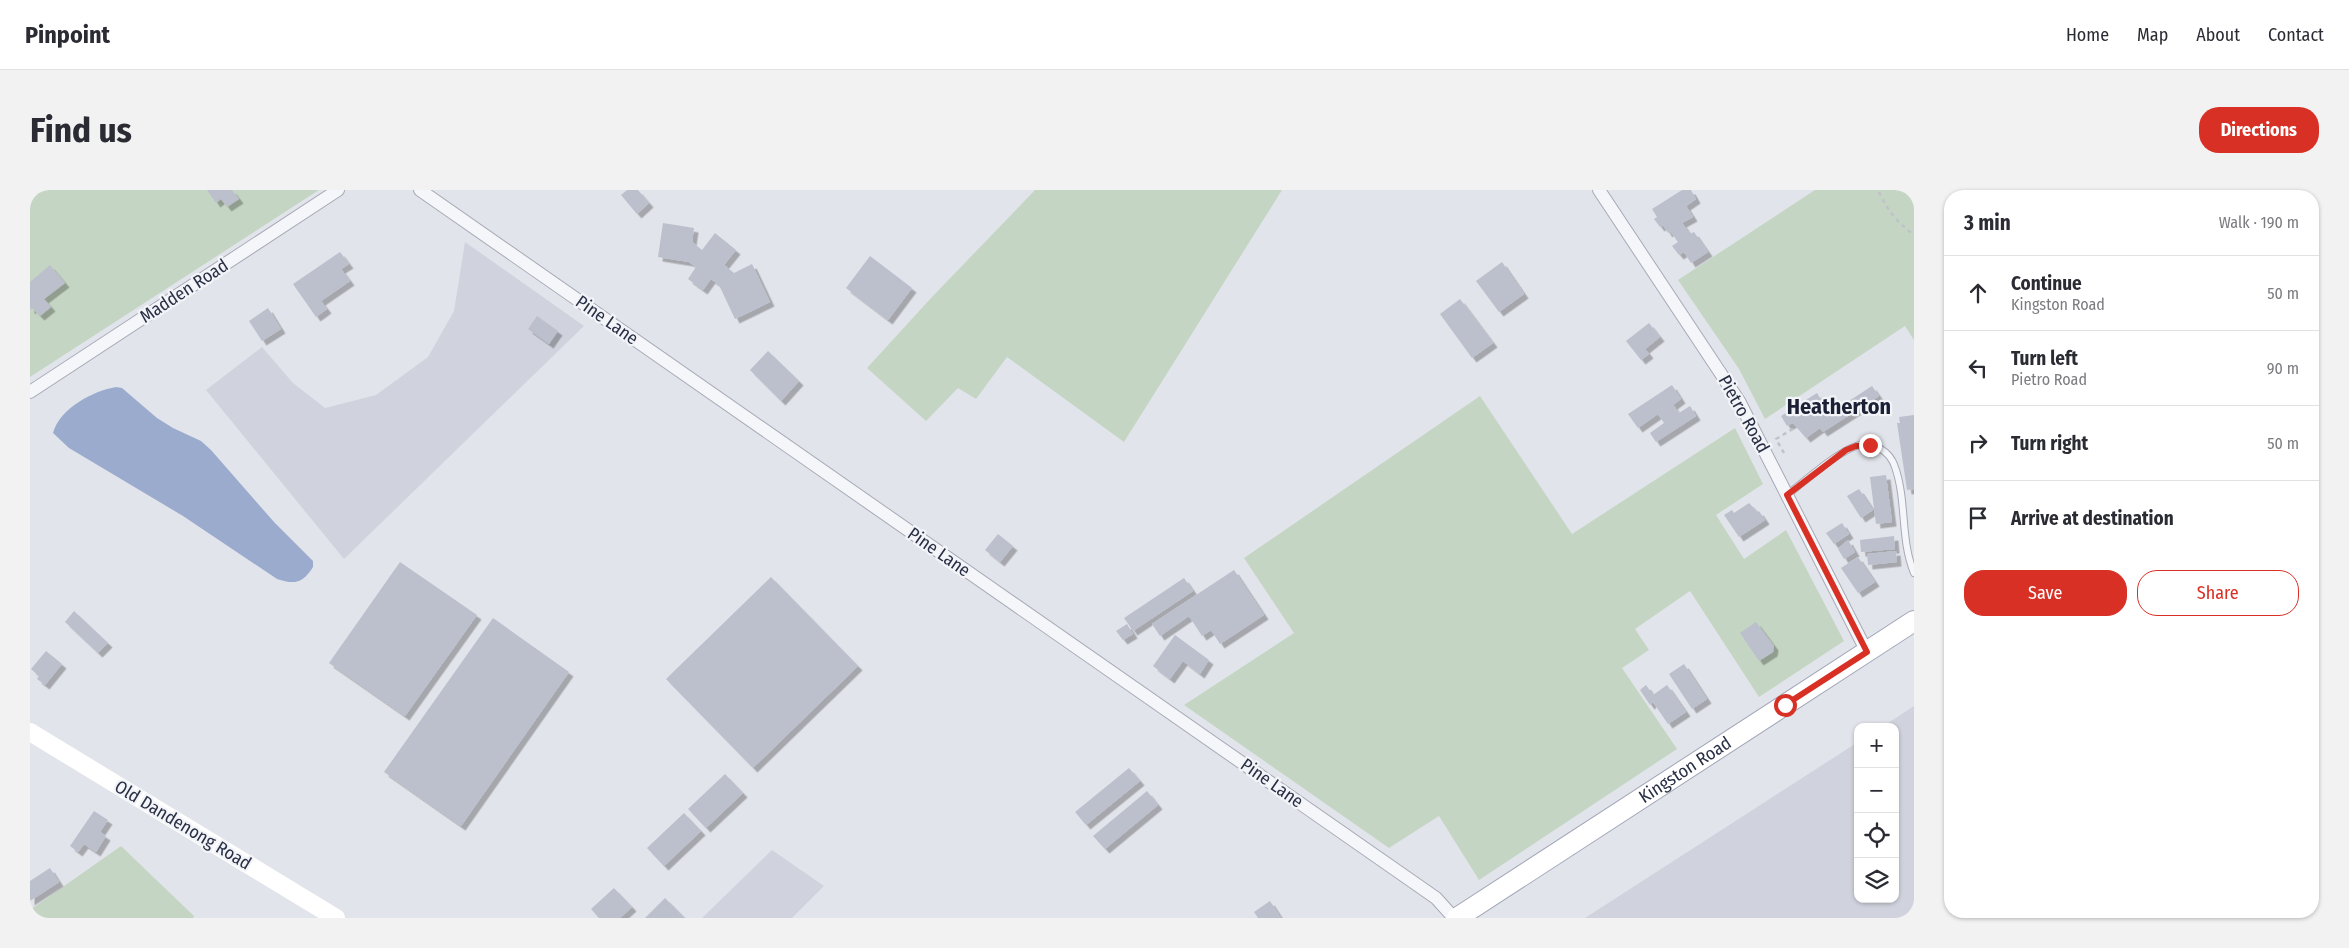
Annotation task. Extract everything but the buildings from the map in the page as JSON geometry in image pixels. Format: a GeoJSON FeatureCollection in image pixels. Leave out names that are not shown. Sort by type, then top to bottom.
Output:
{"type":"FeatureCollection","features":[{"type":"Feature","properties":{"kind":"main road","name":"Kingston Road"},"geometry":{"type":"LineString","coordinates":[[1456,918],[1914,621]]}},
{"type":"Feature","properties":{"kind":"main road","name":"Old Dandenong Road"},"geometry":{"type":"LineString","coordinates":[[30,732],[336,918]]}},
{"type":"Feature","properties":{"kind":"street","name":"Madden Road"},"geometry":{"type":"LineString","coordinates":[[30,392],[338,190]]}},
{"type":"Feature","properties":{"kind":"street","name":"Pine Lane"},"geometry":{"type":"LineString","coordinates":[[420,190],[1436,898],[1456,918]]}},
{"type":"Feature","properties":{"kind":"street","name":"Pietro Road"},"geometry":{"type":"LineString","coordinates":[[1599,190],[1732,389],[1867,652]]}},
{"type":"Feature","properties":{"kind":"lane"},"geometry":{"type":"LineString","coordinates":[[1787,495],[1851,448],[1863,444],[1880,448],[1887,454],[1895,467],[1908,552],[1914,573]]}},
{"type":"Feature","properties":{"kind":"path"},"geometry":{"type":"LineString","coordinates":[[1879,192],[1885,206],[1899,223],[1914,235]]}},
{"type":"Feature","properties":{"kind":"path"},"geometry":{"type":"LineString","coordinates":[[1784,453],[1776,439],[1796,427]]}},
{"type":"Feature","properties":{"kind":"shaded area"},"geometry":{"type":"Polygon","coordinates":[[[465,242],[584,326],[344,559],[206,390],[262,347],[293,383],[325,408],[376,395],[428,357],[454,311],[465,242]]]}},
{"type":"Feature","properties":{"kind":"shaded area"},"geometry":{"type":"Polygon","coordinates":[[[1914,706],[1914,918],[1585,918],[1854,745],[1854,903],[1899,903],[1899,723],[1888,723],[1914,706]]]}},
{"type":"Feature","properties":{"kind":"shaded area"},"geometry":{"type":"Polygon","coordinates":[[[772,850],[824,886],[792,918],[702,918],[772,850]]]}},
{"type":"Feature","properties":{"kind":"green space"},"geometry":{"type":"Polygon","coordinates":[[[30,190],[319,190],[30,377],[30,190]]]}},
{"type":"Feature","properties":{"kind":"green space"},"geometry":{"type":"Polygon","coordinates":[[[1035,190],[1282,190],[1124,442],[1007,357],[976,399],[958,388],[926,421],[867,368],[1035,190]]]}},
{"type":"Feature","properties":{"kind":"green space"},"geometry":{"type":"Polygon","coordinates":[[[1815,190],[1914,190],[1914,340],[1905,326],[1765,419],[1739,369],[1678,280],[1815,190]]]}},
{"type":"Feature","properties":{"kind":"green space"},"geometry":{"type":"Polygon","coordinates":[[[1480,396],[1572,534],[1735,428],[1763,484],[1716,515],[1744,559],[1786,530],[1844,641],[1759,697],[1690,591],[1635,629],[1649,650],[1622,668],[1677,749],[1479,880],[1439,816],[1389,848],[1184,705],[1294,633],[1244,558],[1480,396]]]}},
{"type":"Feature","properties":{"kind":"green space"},"geometry":{"type":"Polygon","coordinates":[[[121,846],[194,916],[193,918],[30,918],[30,910],[121,846]]]}},
{"type":"Feature","properties":{"kind":"water"},"geometry":{"type":"Polygon","coordinates":[[[116,387],[122,388],[157,418],[201,441],[211,450],[274,522],[313,561],[313,567],[306,576],[294,582],[277,579],[183,516],[69,448],[53,433],[63,416],[78,402],[97,392],[116,387]]]}},
{"type":"Feature","properties":{"kind":"district","name":"Heatherton"},"geometry":{"type":"Point","coordinates":[1839,406]}},
{"type":"Feature","properties":{"kind":"route"},"geometry":{"type":"LineString","coordinates":[[1785,705],[1867,652],[1787,495],[1846,450],[1863,444],[1870,445]]}}]}
